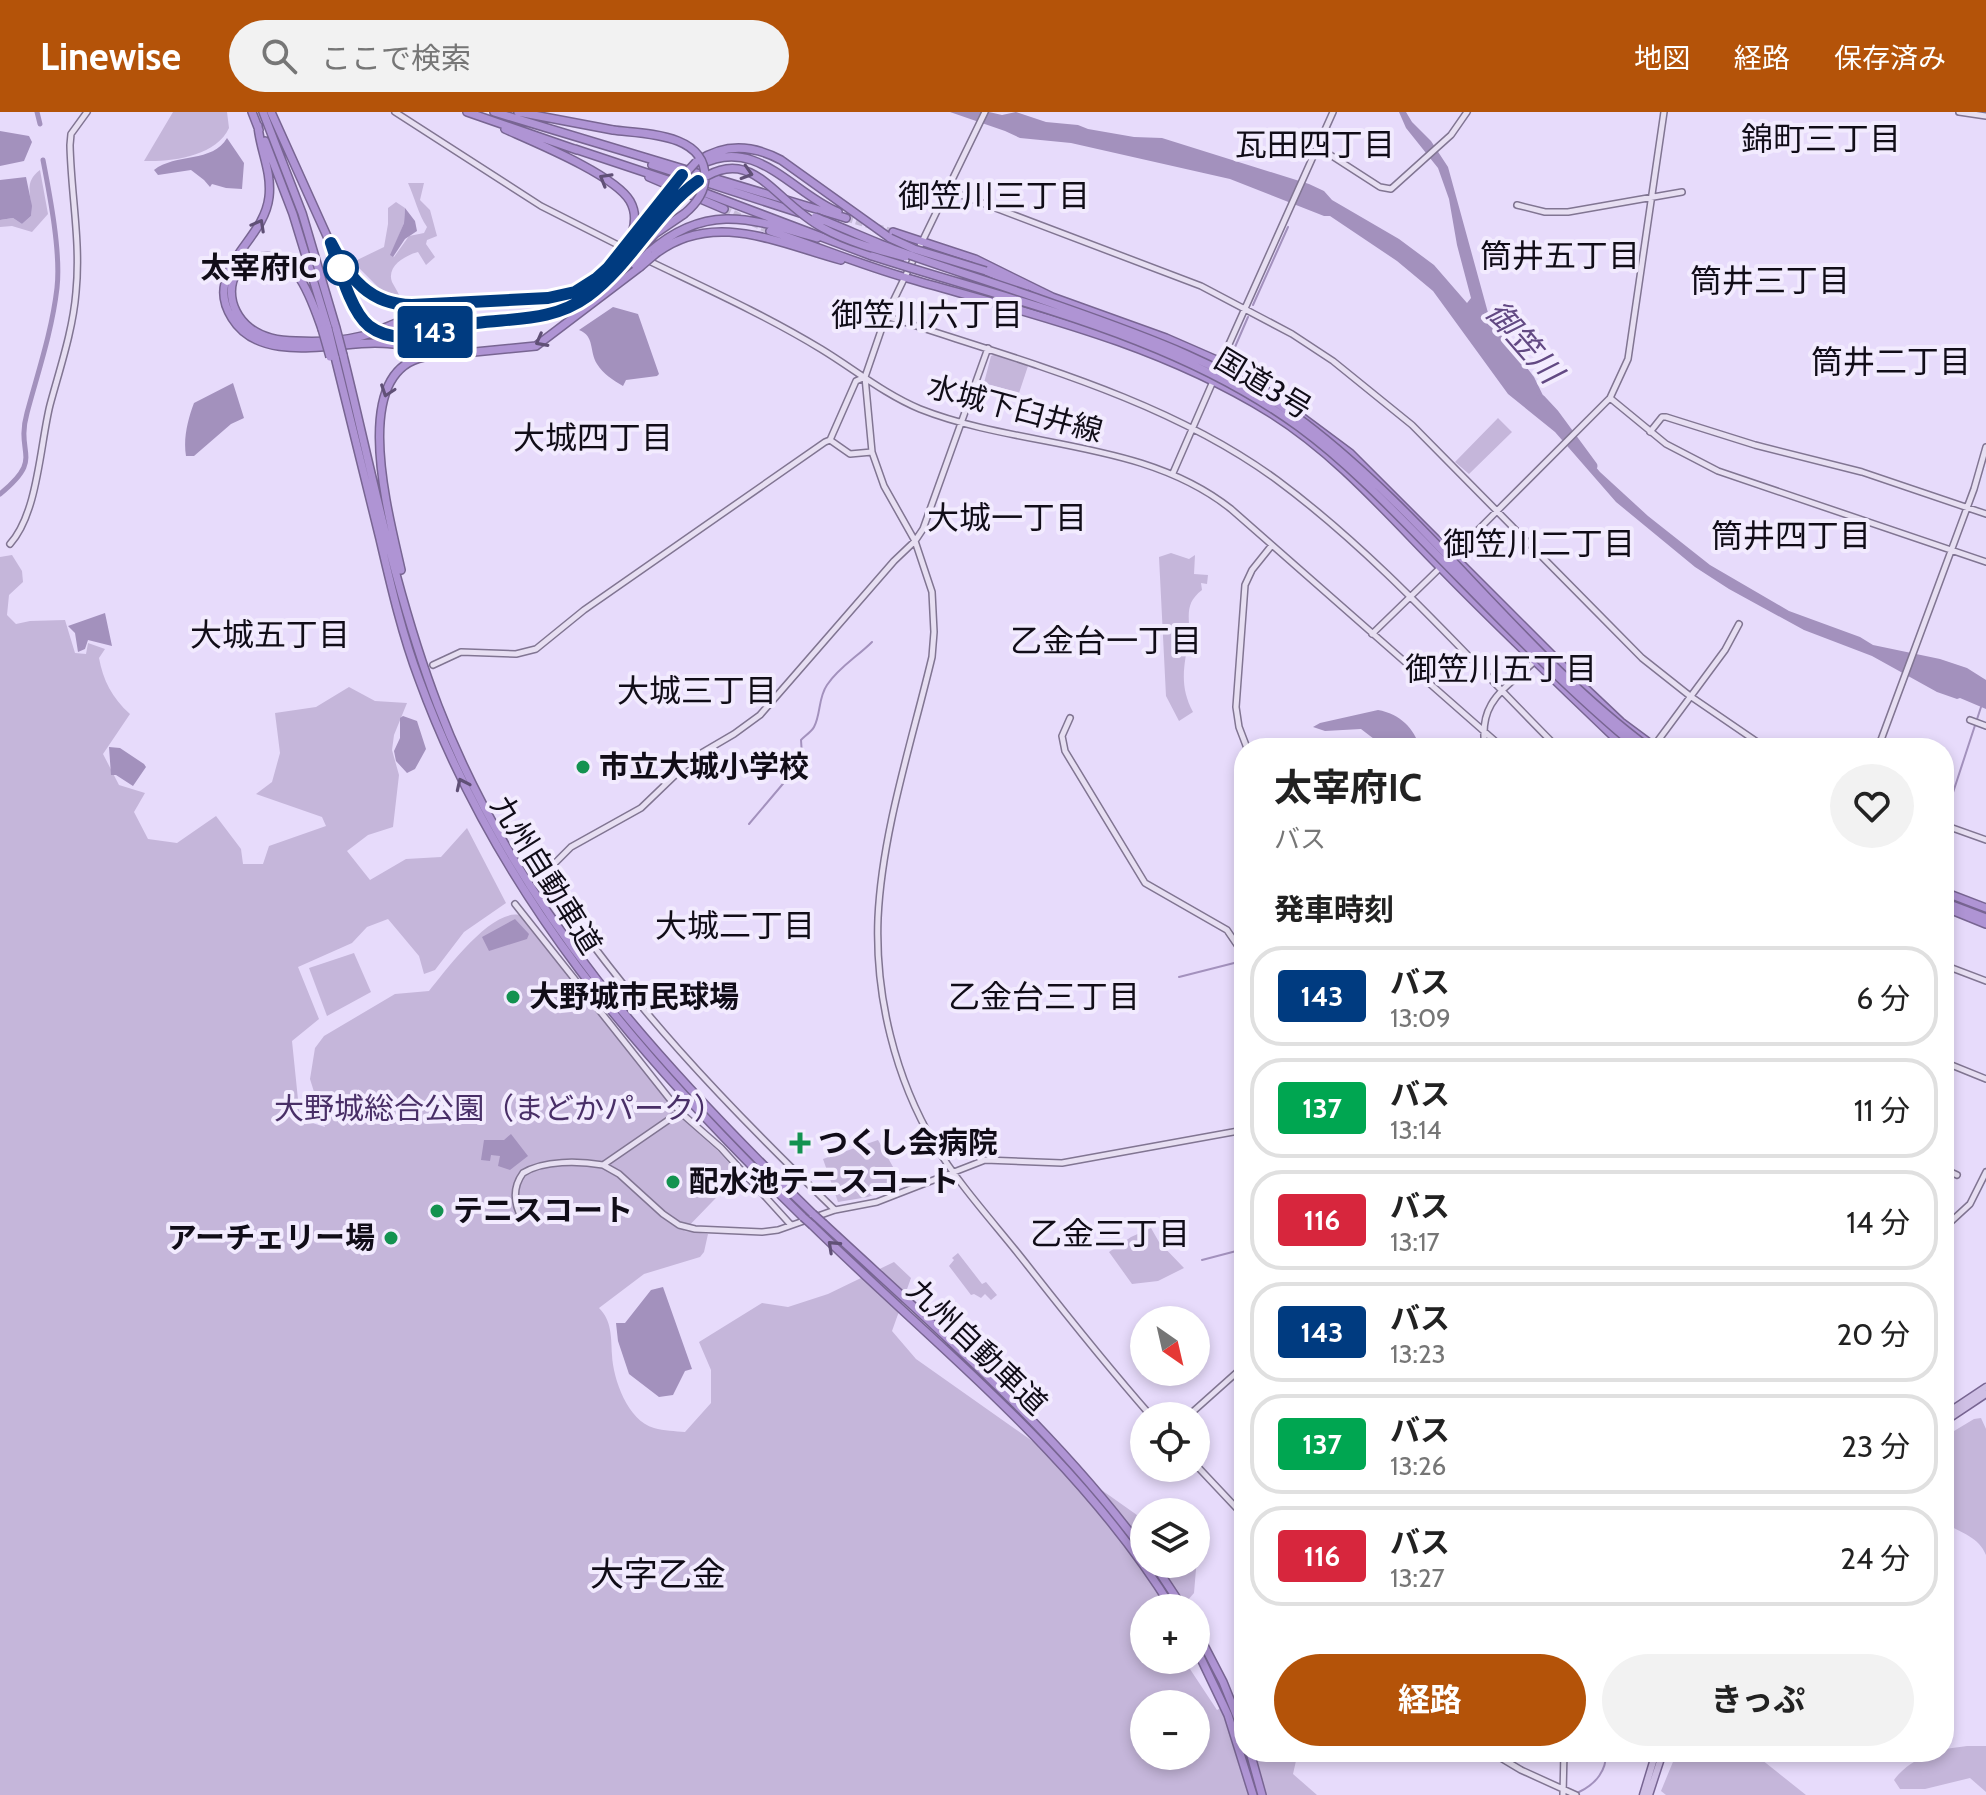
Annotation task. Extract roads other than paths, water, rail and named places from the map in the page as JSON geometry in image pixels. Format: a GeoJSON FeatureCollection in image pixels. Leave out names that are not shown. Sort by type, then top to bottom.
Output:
{"type":"FeatureCollection","features":[{"type":"Feature","properties":{"kind":"highway","name":"九州自動車道"},"geometry":{"type":"LineString","coordinates":[[252,112],[293,214],[329,328]]}},
{"type":"Feature","properties":{"kind":"highway","name":"九州自動車道"},"geometry":{"type":"LineString","coordinates":[[263,112],[302,213],[393,594],[417,676],[461,781],[487,831],[544,924],[610,1011],[680,1092],[803,1217],[1043,1444],[1124,1539],[1162,1594]]}},
{"type":"Feature","properties":{"kind":"highway"},"geometry":{"type":"LineString","coordinates":[[271,112],[363,319],[375,329],[392,335],[425,334],[474,323]]}},
{"type":"Feature","properties":{"kind":"highway"},"geometry":{"type":"LineString","coordinates":[[460,112],[556,153],[620,189],[630,200],[635,213],[641,249]]}},
{"type":"Feature","properties":{"kind":"highway"},"geometry":{"type":"LineString","coordinates":[[467,112],[575,149],[774,225],[1054,312],[1152,346],[1203,368],[1254,396],[1301,428],[1361,479],[1552,671],[1627,738]]}},
{"type":"Feature","properties":{"kind":"highway"},"geometry":{"type":"LineString","coordinates":[[494,112],[846,217],[753,159],[723,156],[697,164]]}},
{"type":"Feature","properties":{"kind":"highway"},"geometry":{"type":"LineString","coordinates":[[438,707],[414,627],[393,535],[383,470],[380,419],[389,382],[405,364],[424,357],[536,346],[596,302],[656,233],[697,201],[704,184],[703,166],[696,154],[674,140],[518,112]]}},
{"type":"Feature","properties":{"kind":"highway"},"geometry":{"type":"LineString","coordinates":[[258,126],[269,174],[267,207],[260,224],[231,267],[224,288],[227,310],[240,328],[258,340],[279,346],[378,343],[476,351]]}},
{"type":"Feature","properties":{"kind":"highway"},"geometry":{"type":"LineString","coordinates":[[578,138],[739,195],[815,217],[895,249],[1192,355],[1228,373],[1284,407],[1346,456],[1585,694],[1641,738]]}},
{"type":"Feature","properties":{"kind":"highway"},"geometry":{"type":"LineString","coordinates":[[331,243],[355,281],[381,300],[403,305],[567,294],[629,262],[641,249],[666,195],[697,164],[711,153],[728,148],[747,148],[763,151],[781,160],[914,249],[986,271],[1052,297]]}},
{"type":"Feature","properties":{"kind":"highway"},"geometry":{"type":"LineString","coordinates":[[575,149],[724,209]]}},
{"type":"Feature","properties":{"kind":"highway"},"geometry":{"type":"LineString","coordinates":[[386,327],[415,322],[474,323],[537,318],[565,309],[595,290],[629,262],[678,198],[694,184],[715,172],[730,169],[746,171],[771,185],[806,216],[834,234],[1003,286]]}},
{"type":"Feature","properties":{"kind":"highway"},"geometry":{"type":"LineString","coordinates":[[641,249],[702,221],[733,217],[774,225]]}},
{"type":"Feature","properties":{"kind":"highway","name":"国道3号"},"geometry":{"type":"LineString","coordinates":[[774,225],[904,277],[1125,341],[1214,380],[1272,413],[1338,465],[1616,738]]}},
{"type":"Feature","properties":{"kind":"highway"},"geometry":{"type":"LineString","coordinates":[[641,249],[696,233],[733,230],[886,271]]}},
{"type":"Feature","properties":{"kind":"highway","name":"国道3号"},"geometry":{"type":"LineString","coordinates":[[891,235],[923,241],[986,264],[1052,297],[1166,338],[1221,362],[1278,399],[1350,453],[1585,688],[1641,738]]}},
{"type":"Feature","properties":{"kind":"highway"},"geometry":{"type":"LineString","coordinates":[[329,328],[304,284],[282,261],[270,257],[257,258],[245,264],[235,275],[231,294],[237,314],[252,330],[268,337],[295,341],[353,337],[473,302]]}},
{"type":"Feature","properties":{"kind":"highway","name":"九州自動車道"},"geometry":{"type":"LineString","coordinates":[[336,356],[404,601],[438,707],[501,839],[528,883],[591,973],[696,1096],[813,1214],[1005,1392],[1096,1490],[1130,1533]]}},
{"type":"Feature","properties":{"kind":"highway"},"geometry":{"type":"LineString","coordinates":[[1954,897],[1986,909]]}},
{"type":"Feature","properties":{"kind":"highway"},"geometry":{"type":"LineString","coordinates":[[1954,909],[1986,921]]}},
{"type":"Feature","properties":{"kind":"highway"},"geometry":{"type":"LineString","coordinates":[[1210,1657],[1234,1709]]}},
{"type":"Feature","properties":{"kind":"highway"},"geometry":{"type":"LineString","coordinates":[[1208,1674],[1234,1734]]}},
{"type":"Feature","properties":{"kind":"highway"},"geometry":{"type":"LineString","coordinates":[[1243,1762],[1253,1795]]}},
{"type":"Feature","properties":{"kind":"highway"},"geometry":{"type":"LineString","coordinates":[[1253,1762],[1262,1795]]}},
{"type":"Feature","properties":{"kind":"main road"},"geometry":{"type":"LineString","coordinates":[[1954,1408],[1986,1387]]}},
{"type":"Feature","properties":{"kind":"main road"},"geometry":{"type":"LineString","coordinates":[[1954,1415],[1986,1394]]}},
{"type":"Feature","properties":{"kind":"main road"},"geometry":{"type":"LineString","coordinates":[[1643,1795],[1653,1762]]}},
{"type":"Feature","properties":{"kind":"main road"},"geometry":{"type":"LineString","coordinates":[[1649,1795],[1660,1762]]}},
{"type":"Feature","properties":{"kind":"street"},"geometry":{"type":"LineString","coordinates":[[10,544],[21,528],[45,443],[48,413],[63,363],[76,293],[77,237],[70,145],[71,134],[87,112]]}},
{"type":"Feature","properties":{"kind":"street","name":"水城下臼井線"},"geometry":{"type":"LineString","coordinates":[[395,112],[541,206],[779,325],[911,405],[963,422],[1173,473],[1217,498],[1492,738]]}},
{"type":"Feature","properties":{"kind":"street"},"geometry":{"type":"LineString","coordinates":[[985,112],[886,316],[865,377],[872,452],[884,486],[915,541],[932,592],[934,632],[932,657],[886,852],[880,894],[878,945],[885,1010],[904,1079],[935,1145],[1084,1338],[1139,1402]]}},
{"type":"Feature","properties":{"kind":"street"},"geometry":{"type":"LineString","coordinates":[[1173,473],[1333,112]]}},
{"type":"Feature","properties":{"kind":"street"},"geometry":{"type":"LineString","coordinates":[[1318,147],[1385,189],[1396,186],[1428,158],[1467,112]]}},
{"type":"Feature","properties":{"kind":"street"},"geometry":{"type":"LineString","coordinates":[[1372,634],[1610,398],[1628,359],[1664,112]]}},
{"type":"Feature","properties":{"kind":"street"},"geometry":{"type":"LineString","coordinates":[[1959,112],[1986,116]]}},
{"type":"Feature","properties":{"kind":"street"},"geometry":{"type":"LineString","coordinates":[[948,190],[1180,278],[1246,308],[1292,334],[1374,392],[1412,425],[1624,642],[1690,696],[1751,738]]}},
{"type":"Feature","properties":{"kind":"street"},"geometry":{"type":"LineString","coordinates":[[1517,205],[1545,212],[1568,212],[1682,192]]}},
{"type":"Feature","properties":{"kind":"street"},"geometry":{"type":"LineString","coordinates":[[886,316],[988,348],[1107,392],[1193,430],[1276,480],[1343,535],[1410,598],[1548,738]]}},
{"type":"Feature","properties":{"kind":"street"},"geometry":{"type":"LineString","coordinates":[[536,882],[580,840],[641,808],[693,758],[760,715],[915,541],[923,529],[988,348]]}},
{"type":"Feature","properties":{"kind":"street"},"geometry":{"type":"LineString","coordinates":[[433,665],[461,652],[516,654],[536,649],[584,610],[830,440],[856,381],[865,377]]}},
{"type":"Feature","properties":{"kind":"street"},"geometry":{"type":"LineString","coordinates":[[1610,398],[1666,444],[1718,471],[1986,562]]}},
{"type":"Feature","properties":{"kind":"street"},"geometry":{"type":"LineString","coordinates":[[1650,432],[1662,417],[1666,417],[1755,445],[1862,472],[1986,514]]}},
{"type":"Feature","properties":{"kind":"street"},"geometry":{"type":"LineString","coordinates":[[830,440],[850,454],[872,452]]}},
{"type":"Feature","properties":{"kind":"street"},"geometry":{"type":"LineString","coordinates":[[1881,738],[1986,447]]}},
{"type":"Feature","properties":{"kind":"street"},"geometry":{"type":"LineString","coordinates":[[1244,738],[1237,718],[1244,594],[1247,578],[1272,545]]}},
{"type":"Feature","properties":{"kind":"street"},"geometry":{"type":"LineString","coordinates":[[1660,738],[1725,650],[1739,624]]}},
{"type":"Feature","properties":{"kind":"street"},"geometry":{"type":"LineString","coordinates":[[1483,738],[1482,729],[1488,708],[1536,660]]}},
{"type":"Feature","properties":{"kind":"street"},"geometry":{"type":"LineString","coordinates":[[1070,718],[1062,736],[1065,751],[1145,883],[1227,930],[1234,940]]}},
{"type":"Feature","properties":{"kind":"street"},"geometry":{"type":"LineString","coordinates":[[1970,720],[1983,725]]}},
{"type":"Feature","properties":{"kind":"street"},"geometry":{"type":"LineString","coordinates":[[1954,829],[1986,840]]}},
{"type":"Feature","properties":{"kind":"street"},"geometry":{"type":"LineString","coordinates":[[543,874],[604,961],[685,1059],[835,1210]]}},
{"type":"Feature","properties":{"kind":"street"},"geometry":{"type":"LineString","coordinates":[[515,904],[680,1112],[721,1148],[791,1225]]}},
{"type":"Feature","properties":{"kind":"street"},"geometry":{"type":"LineString","coordinates":[[1954,969],[1986,981]]}},
{"type":"Feature","properties":{"kind":"street"},"geometry":{"type":"LineString","coordinates":[[1954,1066],[1986,1079]]}},
{"type":"Feature","properties":{"kind":"street"},"geometry":{"type":"LineString","coordinates":[[603,1165],[680,1112]]}},
{"type":"Feature","properties":{"kind":"street"},"geometry":{"type":"LineString","coordinates":[[522,1219],[516,1206],[515,1191],[523,1173],[544,1165],[603,1165],[619,1174],[670,1220],[687,1227],[755,1233],[773,1231],[835,1210],[877,1202],[974,1162],[995,1159],[1062,1163],[1234,1132]]}},
{"type":"Feature","properties":{"kind":"street"},"geometry":{"type":"LineString","coordinates":[[1954,1219],[1970,1204],[1986,1172]]}},
{"type":"Feature","properties":{"kind":"street"},"geometry":{"type":"LineString","coordinates":[[1204,1402],[1234,1375]]}},
{"type":"Feature","properties":{"kind":"street"},"geometry":{"type":"LineString","coordinates":[[1210,1480],[1234,1505]]}},
{"type":"Feature","properties":{"kind":"street"},"geometry":{"type":"LineString","coordinates":[[1508,1762],[1564,1792],[1576,1795]]}},
{"type":"Feature","properties":{"kind":"street"},"geometry":{"type":"LineString","coordinates":[[1564,1762],[1564,1792]]}},
{"type":"Feature","properties":{"kind":"waterway"},"geometry":{"type":"LineString","coordinates":[[37,112],[40,124]]}},
{"type":"Feature","properties":{"kind":"waterway"},"geometry":{"type":"LineString","coordinates":[[0,494],[14,482],[25,463],[24,427],[55,304],[58,274],[56,242],[43,160]]}},
{"type":"Feature","properties":{"kind":"waterway"},"geometry":{"type":"LineString","coordinates":[[1253,305],[1288,227]]}},
{"type":"Feature","properties":{"kind":"waterway"},"geometry":{"type":"LineString","coordinates":[[1235,347],[1248,317]]}},
{"type":"Feature","properties":{"kind":"waterway","name":"御笠川"},"geometry":{"type":"LineString","coordinates":[[1541,399],[1593,466]]}},
{"type":"Feature","properties":{"kind":"waterway"},"geometry":{"type":"LineString","coordinates":[[749,824],[798,766],[802,755],[801,740],[814,727],[827,685],[872,642]]}},
{"type":"Feature","properties":{"kind":"waterway"},"geometry":{"type":"LineString","coordinates":[[1954,789],[1981,707]]}},
{"type":"Feature","properties":{"kind":"waterway"},"geometry":{"type":"LineString","coordinates":[[1179,977],[1234,963]]}},
{"type":"Feature","properties":{"kind":"waterway"},"geometry":{"type":"LineString","coordinates":[[1202,1260],[1234,1252]]}},
{"type":"Feature","properties":{"kind":"waterway"},"geometry":{"type":"LineString","coordinates":[[1579,1792],[1599,1776],[1605,1762]]}},
{"type":"Feature","properties":{"kind":"tunnel"},"geometry":{"type":"LineString","coordinates":[[724,209],[770,231]]}},
{"type":"Feature","properties":{"kind":"tunnel"},"geometry":{"type":"LineString","coordinates":[[846,218],[893,232]]}},
{"type":"Feature","properties":{"kind":"place","name":"太宰府IC"},"geometry":{"type":"Point","coordinates":[341,268]}},
{"type":"Feature","properties":{"kind":"place","name":"市立大城小学校"},"geometry":{"type":"Point","coordinates":[583,767]}},
{"type":"Feature","properties":{"kind":"place","name":"大野城市民球場"},"geometry":{"type":"Point","coordinates":[513,997]}},
{"type":"Feature","properties":{"kind":"place","name":"つくし会病院"},"geometry":{"type":"Point","coordinates":[800,1143]}},
{"type":"Feature","properties":{"kind":"place","name":"配水池テニスコート"},"geometry":{"type":"Point","coordinates":[673,1182]}},
{"type":"Feature","properties":{"kind":"place","name":"テニスコート"},"geometry":{"type":"Point","coordinates":[437,1211]}},
{"type":"Feature","properties":{"kind":"place","name":"アーチェリー場"},"geometry":{"type":"Point","coordinates":[391,1238]}},
{"type":"Feature","properties":{"kind":"district","name":"錦町三丁目"},"geometry":{"type":"Point","coordinates":[1821,139]}},
{"type":"Feature","properties":{"kind":"district","name":"瓦田四丁目"},"geometry":{"type":"Point","coordinates":[1315,145]}},
{"type":"Feature","properties":{"kind":"district","name":"御笠川三丁目"},"geometry":{"type":"Point","coordinates":[994,196]}},
{"type":"Feature","properties":{"kind":"district","name":"筒井五丁目"},"geometry":{"type":"Point","coordinates":[1560,256]}},
{"type":"Feature","properties":{"kind":"district","name":"筒井三丁目"},"geometry":{"type":"Point","coordinates":[1770,281]}},
{"type":"Feature","properties":{"kind":"district","name":"御笠川六丁目"},"geometry":{"type":"Point","coordinates":[927,315]}},
{"type":"Feature","properties":{"kind":"district","name":"筒井二丁目"},"geometry":{"type":"Point","coordinates":[1891,362]}},
{"type":"Feature","properties":{"kind":"district","name":"大城四丁目"},"geometry":{"type":"Point","coordinates":[593,438]}},
{"type":"Feature","properties":{"kind":"district","name":"大城一丁目"},"geometry":{"type":"Point","coordinates":[1007,518]}},
{"type":"Feature","properties":{"kind":"district","name":"筒井四丁目"},"geometry":{"type":"Point","coordinates":[1791,536]}},
{"type":"Feature","properties":{"kind":"district","name":"御笠川二丁目"},"geometry":{"type":"Point","coordinates":[1539,544]}},
{"type":"Feature","properties":{"kind":"district","name":"大城五丁目"},"geometry":{"type":"Point","coordinates":[270,635]}},
{"type":"Feature","properties":{"kind":"district","name":"乙金台一丁目"},"geometry":{"type":"Point","coordinates":[1106,641]}},
{"type":"Feature","properties":{"kind":"district","name":"御笠川五丁目"},"geometry":{"type":"Point","coordinates":[1501,669]}},
{"type":"Feature","properties":{"kind":"district","name":"大城三丁目"},"geometry":{"type":"Point","coordinates":[697,691]}},
{"type":"Feature","properties":{"kind":"district","name":"大城二丁目"},"geometry":{"type":"Point","coordinates":[735,926]}},
{"type":"Feature","properties":{"kind":"district","name":"乙金台三丁目"},"geometry":{"type":"Point","coordinates":[1044,997]}},
{"type":"Feature","properties":{"kind":"district","name":"乙金三丁目"},"geometry":{"type":"Point","coordinates":[1110,1234]}},
{"type":"Feature","properties":{"kind":"district","name":"大字乙金"},"geometry":{"type":"Point","coordinates":[658,1574]}},
{"type":"Feature","properties":{"kind":"park label","name":"大野城総合公園（まどかパーク）"},"geometry":{"type":"Point","coordinates":[499,1109]}}]}
